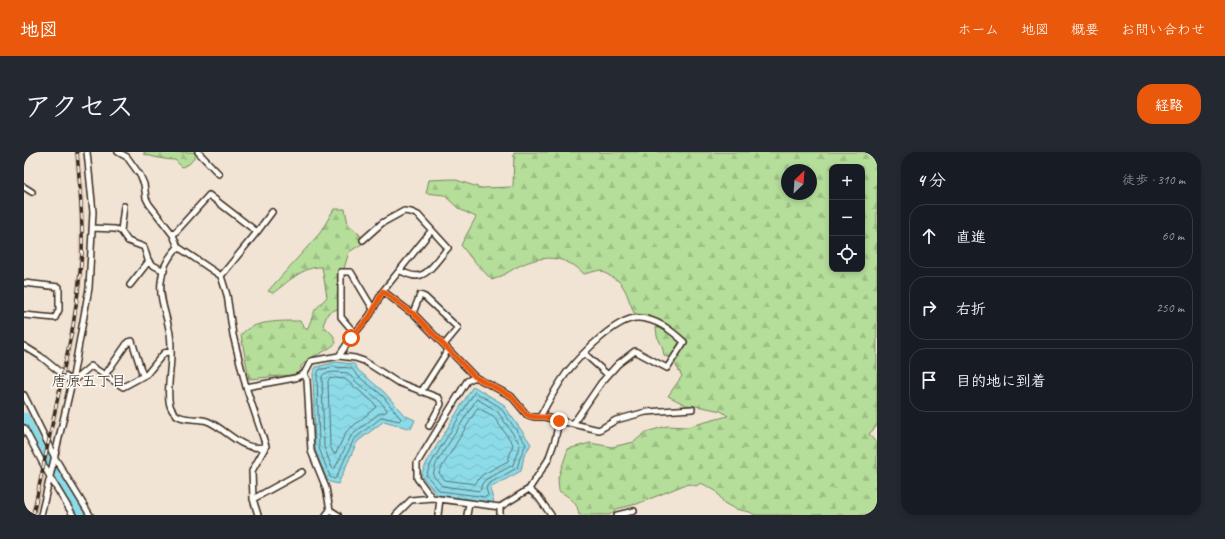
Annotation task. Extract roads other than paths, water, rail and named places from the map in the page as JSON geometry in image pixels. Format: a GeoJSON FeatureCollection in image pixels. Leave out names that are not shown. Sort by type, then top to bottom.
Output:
{"type":"FeatureCollection","features":[{"type":"Feature","properties":{"kind":"street"},"geometry":{"type":"LineString","coordinates":[[41,515],[72,382],[89,288],[93,212],[87,152]]}},
{"type":"Feature","properties":{"kind":"street"},"geometry":{"type":"LineString","coordinates":[[118,152],[127,157],[140,175],[144,184],[148,204],[173,235],[178,247],[221,276],[227,296],[233,335],[246,387],[266,446],[252,471],[253,499],[258,515]]}},
{"type":"Feature","properties":{"kind":"street"},"geometry":{"type":"LineString","coordinates":[[198,152],[219,174]]}},
{"type":"Feature","properties":{"kind":"street"},"geometry":{"type":"LineString","coordinates":[[24,187],[32,192]]}},
{"type":"Feature","properties":{"kind":"street"},"geometry":{"type":"LineString","coordinates":[[173,235],[209,195],[257,232]]}},
{"type":"Feature","properties":{"kind":"street"},"geometry":{"type":"LineString","coordinates":[[120,231],[124,206]]}},
{"type":"Feature","properties":{"kind":"street"},"geometry":{"type":"LineString","coordinates":[[221,276],[272,212]]}},
{"type":"Feature","properties":{"kind":"street"},"geometry":{"type":"LineString","coordinates":[[363,240],[382,223],[404,212],[411,212],[418,215],[448,248],[426,273],[421,276],[400,271]]}},
{"type":"Feature","properties":{"kind":"street"},"geometry":{"type":"LineString","coordinates":[[92,228],[115,229],[120,231],[128,241],[144,247],[149,263],[164,271]]}},
{"type":"Feature","properties":{"kind":"street"},"geometry":{"type":"LineString","coordinates":[[339,356],[356,332],[370,316],[383,291],[431,231]]}},
{"type":"Feature","properties":{"kind":"street"},"geometry":{"type":"LineString","coordinates":[[178,247],[170,255],[161,281],[161,297],[170,330],[171,351],[169,401],[171,409],[186,419],[206,421],[243,444],[258,449],[266,446]]}},
{"type":"Feature","properties":{"kind":"street"},"geometry":{"type":"LineString","coordinates":[[130,285],[149,261]]}},
{"type":"Feature","properties":{"kind":"street"},"geometry":{"type":"LineString","coordinates":[[356,332],[352,330],[341,317],[341,272],[351,272],[373,309]]}},
{"type":"Feature","properties":{"kind":"street"},"geometry":{"type":"LineString","coordinates":[[24,283],[59,287],[59,310],[55,318],[24,315]]}},
{"type":"Feature","properties":{"kind":"street"},"geometry":{"type":"LineString","coordinates":[[383,291],[413,313],[475,377],[511,396],[527,415],[599,430],[616,420],[646,412],[692,409]]}},
{"type":"Feature","properties":{"kind":"street"},"geometry":{"type":"LineString","coordinates":[[413,313],[420,295],[425,297],[458,328],[444,345]]}},
{"type":"Feature","properties":{"kind":"street"},"geometry":{"type":"LineString","coordinates":[[540,417],[568,372],[610,328],[626,320],[638,317],[651,320],[668,328],[684,342],[667,368],[635,351],[618,364],[601,383],[573,424]]}},
{"type":"Feature","properties":{"kind":"street"},"geometry":{"type":"LineString","coordinates":[[105,375],[128,342],[132,341],[143,376]]}},
{"type":"Feature","properties":{"kind":"street"},"geometry":{"type":"LineString","coordinates":[[24,346],[40,356],[72,382]]}},
{"type":"Feature","properties":{"kind":"street"},"geometry":{"type":"LineString","coordinates":[[421,392],[448,350]]}},
{"type":"Feature","properties":{"kind":"street"},"geometry":{"type":"LineString","coordinates":[[72,382],[91,366],[123,387],[147,374],[164,353],[171,351]]}},
{"type":"Feature","properties":{"kind":"street"},"geometry":{"type":"LineString","coordinates":[[585,354],[608,375]]}},
{"type":"Feature","properties":{"kind":"street"},"geometry":{"type":"LineString","coordinates":[[246,387],[295,378],[304,374],[311,361],[339,356],[355,358],[364,361],[397,382],[439,398],[441,404],[429,426]]}},
{"type":"Feature","properties":{"kind":"street"},"geometry":{"type":"LineString","coordinates":[[304,374],[307,380],[311,451],[326,488],[330,510],[338,515]]}},
{"type":"Feature","properties":{"kind":"street"},"geometry":{"type":"LineString","coordinates":[[432,498],[417,478],[417,463],[467,382],[475,377]]}},
{"type":"Feature","properties":{"kind":"street"},"geometry":{"type":"LineString","coordinates":[[24,395],[54,460],[90,515]]}},
{"type":"Feature","properties":{"kind":"street"},"geometry":{"type":"LineString","coordinates":[[396,515],[411,500],[432,498],[500,507],[529,489],[548,460],[555,440],[559,421]]}},
{"type":"Feature","properties":{"kind":"street"},"geometry":{"type":"LineString","coordinates":[[24,428],[73,515]]}},
{"type":"Feature","properties":{"kind":"street"},"geometry":{"type":"LineString","coordinates":[[253,499],[302,472]]}},
{"type":"Feature","properties":{"kind":"street"},"geometry":{"type":"LineString","coordinates":[[529,489],[539,498],[551,515]]}},
{"type":"Feature","properties":{"kind":"street"},"geometry":{"type":"LineString","coordinates":[[438,515],[440,499]]}},
{"type":"Feature","properties":{"kind":"street"},"geometry":{"type":"LineString","coordinates":[[467,515],[469,504]]}},
{"type":"Feature","properties":{"kind":"street"},"geometry":{"type":"LineString","coordinates":[[500,507],[500,515]]}},
{"type":"Feature","properties":{"kind":"street"},"geometry":{"type":"LineString","coordinates":[[326,515],[330,510]]}},
{"type":"Feature","properties":{"kind":"street"},"geometry":{"type":"LineString","coordinates":[[616,515],[634,510]]}},
{"type":"Feature","properties":{"kind":"water"},"geometry":{"type":"Polygon","coordinates":[[[335,362],[354,364],[358,370],[384,392],[404,415],[415,420],[411,429],[384,421],[357,442],[338,484],[327,480],[315,449],[313,373],[316,367],[335,362]]]}},
{"type":"Feature","properties":{"kind":"water"},"geometry":{"type":"Polygon","coordinates":[[[473,386],[503,404],[531,444],[524,456],[521,471],[490,488],[494,503],[437,495],[421,475],[428,460],[473,386]]]}},
{"type":"Feature","properties":{"kind":"waterway"},"geometry":{"type":"LineString","coordinates":[[24,418],[41,452],[79,515]]}},
{"type":"Feature","properties":{"kind":"railway"},"geometry":{"type":"LineString","coordinates":[[33,515],[73,326],[78,290],[82,240],[77,152]]}},
{"type":"Feature","properties":{"kind":"district","name":"唐原五丁目"},"geometry":{"type":"Point","coordinates":[89,381]}}]}
